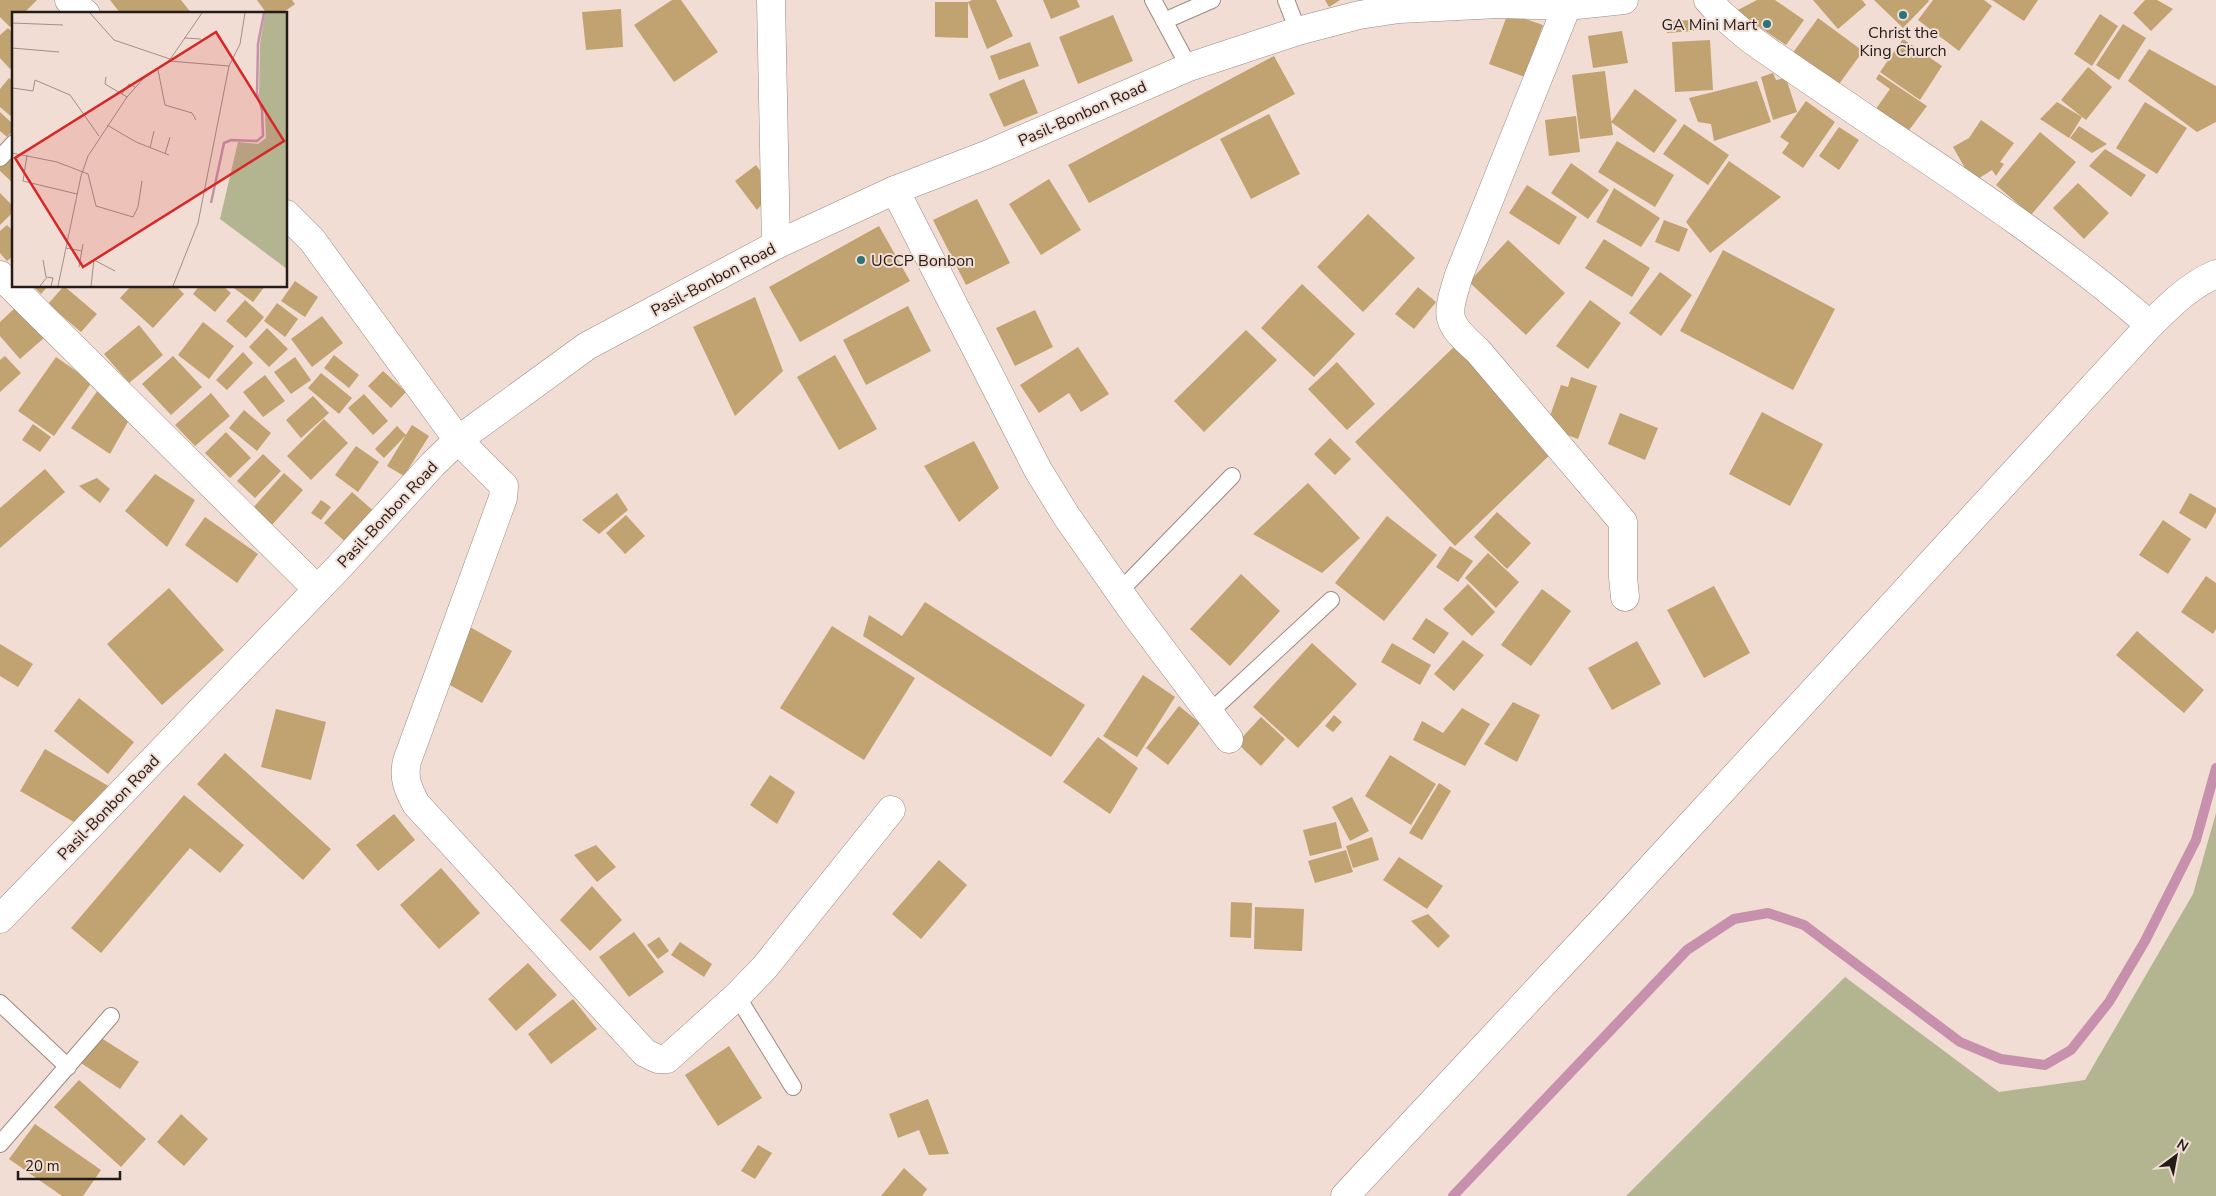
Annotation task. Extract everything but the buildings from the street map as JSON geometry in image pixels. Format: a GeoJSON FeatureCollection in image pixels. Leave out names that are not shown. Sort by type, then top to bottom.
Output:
{"type":"FeatureCollection","features":[{"type":"Feature","properties":{"kind":"street"},"geometry":{"type":"LineString","coordinates":[[69,0],[84,12]]}},
{"type":"Feature","properties":{"kind":"street"},"geometry":{"type":"LineString","coordinates":[[771,0],[776,245]]}},
{"type":"Feature","properties":{"kind":"street","name":"Pasil-Bonbon Road"},"geometry":{"type":"LineString","coordinates":[[0,919],[458,440],[587,346],[776,245],[895,190],[986,155],[1189,67],[1298,31],[1359,15],[1399,9],[1480,4],[1567,6],[1624,0]]}},
{"type":"Feature","properties":{"kind":"street"},"geometry":{"type":"LineString","coordinates":[[1708,0],[1749,38],[2043,240],[2114,294],[2150,325]]}},
{"type":"Feature","properties":{"kind":"street"},"geometry":{"type":"LineString","coordinates":[[1567,6],[1459,275],[1450,303],[1450,320],[1460,334],[1478,352],[1623,522],[1625,597]]}},
{"type":"Feature","properties":{"kind":"street"},"geometry":{"type":"LineString","coordinates":[[895,190],[1038,470],[1067,517],[1229,739]]}},
{"type":"Feature","properties":{"kind":"street"},"geometry":{"type":"LineString","coordinates":[[288,216],[312,240],[458,440],[504,486],[505,491],[407,761],[405,771],[409,791],[416,804],[650,1057],[666,1059],[737,996],[765,967],[891,810]]}},
{"type":"Feature","properties":{"kind":"street"},"geometry":{"type":"LineString","coordinates":[[1344,1196],[1621,901],[2150,325],[2176,300],[2206,278],[2216,274]]}},
{"type":"Feature","properties":{"kind":"street"},"geometry":{"type":"LineString","coordinates":[[0,275],[12,287]]}},
{"type":"Feature","properties":{"kind":"street"},"geometry":{"type":"LineString","coordinates":[[13,288],[317,589]]}},
{"type":"Feature","properties":{"kind":"lane"},"geometry":{"type":"LineString","coordinates":[[1154,0],[1189,67]]}},
{"type":"Feature","properties":{"kind":"lane"},"geometry":{"type":"LineString","coordinates":[[1164,21],[1212,0]]}},
{"type":"Feature","properties":{"kind":"lane"},"geometry":{"type":"LineString","coordinates":[[1286,0],[1298,31]]}},
{"type":"Feature","properties":{"kind":"lane"},"geometry":{"type":"LineString","coordinates":[[0,158],[12,145]]}},
{"type":"Feature","properties":{"kind":"lane"},"geometry":{"type":"LineString","coordinates":[[1120,591],[1232,476]]}},
{"type":"Feature","properties":{"kind":"lane"},"geometry":{"type":"LineString","coordinates":[[1210,713],[1331,600]]}},
{"type":"Feature","properties":{"kind":"lane"},"geometry":{"type":"LineString","coordinates":[[737,996],[793,1087]]}},
{"type":"Feature","properties":{"kind":"lane"},"geometry":{"type":"LineString","coordinates":[[0,1003],[68,1067]]}},
{"type":"Feature","properties":{"kind":"lane"},"geometry":{"type":"LineString","coordinates":[[0,1144],[111,1016]]}},
{"type":"Feature","properties":{"kind":"green space"},"geometry":{"type":"Polygon","coordinates":[[[2216,813],[2216,1196],[1626,1196],[1845,977],[1999,1092],[2085,1080],[2193,894],[2216,813]]]}},
{"type":"Feature","properties":{"kind":"waterway"},"geometry":{"type":"LineString","coordinates":[[1453,1196],[1687,950],[1734,919],[1768,913],[1804,925],[1960,1042],[2001,1059],[2045,1065],[2071,1050],[2109,1002],[2145,941],[2196,840],[2216,768]]}},
{"type":"Feature","properties":{"kind":"place","name":"Christ the King Church"},"geometry":{"type":"Point","coordinates":[1903,15]}},
{"type":"Feature","properties":{"kind":"place","name":"GA Mini Mart"},"geometry":{"type":"Point","coordinates":[1767,24]}},
{"type":"Feature","properties":{"kind":"place","name":"UCCP Bonbon"},"geometry":{"type":"Point","coordinates":[861,260]}}]}
